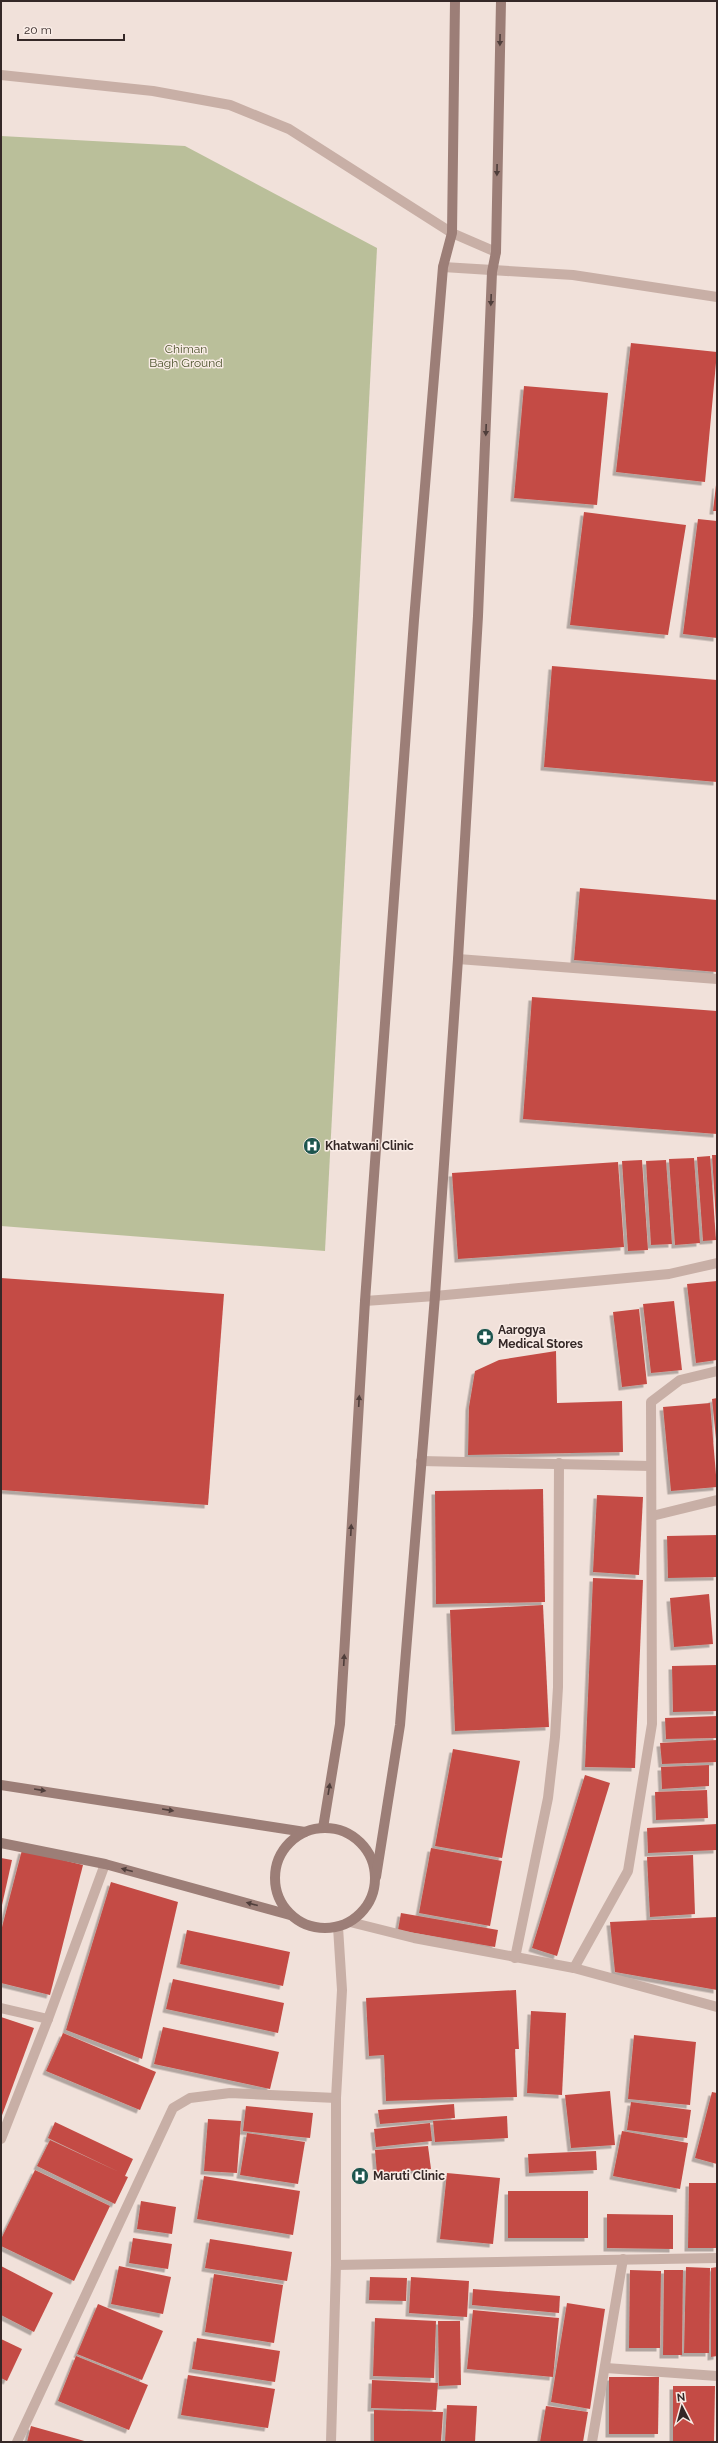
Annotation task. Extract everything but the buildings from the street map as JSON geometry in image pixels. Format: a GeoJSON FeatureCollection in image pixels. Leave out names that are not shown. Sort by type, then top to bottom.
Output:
{"type":"FeatureCollection","features":[{"type":"Feature","properties":{"kind":"main road"},"geometry":{"type":"LineString","coordinates":[[323,1828],[340,1724],[365,1301],[414,620],[443,267],[452,233],[455,1]]}},
{"type":"Feature","properties":{"kind":"main road"},"geometry":{"type":"LineString","coordinates":[[376,1877],[373,1862],[366,1847],[353,1836],[339,1830],[323,1828],[306,1832],[292,1840],[281,1853],[275,1869],[275,1886],[280,1902],[290,1915],[312,1928],[325,1929],[338,1927],[350,1922],[361,1914],[369,1904],[374,1891],[400,1726],[435,1296],[458,959],[478,616],[492,272],[496,252],[501,1]]}},
{"type":"Feature","properties":{"kind":"main road"},"geometry":{"type":"LineString","coordinates":[[1,1785],[306,1832]]}},
{"type":"Feature","properties":{"kind":"main road"},"geometry":{"type":"LineString","coordinates":[[1,1843],[105,1864],[290,1915]]}},
{"type":"Feature","properties":{"kind":"street"},"geometry":{"type":"LineString","coordinates":[[1,75],[153,91],[230,105],[288,130],[452,233],[496,252]]}},
{"type":"Feature","properties":{"kind":"street"},"geometry":{"type":"LineString","coordinates":[[443,267],[492,272],[573,275],[717,297]]}},
{"type":"Feature","properties":{"kind":"street"},"geometry":{"type":"LineString","coordinates":[[458,959],[717,979]]}},
{"type":"Feature","properties":{"kind":"street"},"geometry":{"type":"LineString","coordinates":[[365,1301],[435,1296],[669,1274],[717,1263]]}},
{"type":"Feature","properties":{"kind":"street"},"geometry":{"type":"LineString","coordinates":[[574,1968],[628,1871],[652,1724],[651,1402],[680,1380],[717,1371]]}},
{"type":"Feature","properties":{"kind":"street"},"geometry":{"type":"LineString","coordinates":[[421,1461],[651,1466]]}},
{"type":"Feature","properties":{"kind":"street"},"geometry":{"type":"LineString","coordinates":[[514,1958],[548,1798],[555,1737],[558,1687],[559,1463]]}},
{"type":"Feature","properties":{"kind":"street"},"geometry":{"type":"LineString","coordinates":[[652,1516],[717,1500]]}},
{"type":"Feature","properties":{"kind":"street"},"geometry":{"type":"LineString","coordinates":[[1,2139],[48,2019],[105,1864]]}},
{"type":"Feature","properties":{"kind":"street"},"geometry":{"type":"LineString","coordinates":[[350,1922],[414,1938],[514,1958],[574,1968],[717,2007]]}},
{"type":"Feature","properties":{"kind":"street"},"geometry":{"type":"LineString","coordinates":[[331,2442],[336,2265],[336,2098],[342,1990],[338,1927]]}},
{"type":"Feature","properties":{"kind":"street"},"geometry":{"type":"LineString","coordinates":[[1,2008],[48,2019]]}},
{"type":"Feature","properties":{"kind":"street"},"geometry":{"type":"LineString","coordinates":[[17,2442],[173,2108],[190,2098],[230,2092],[336,2098]]}},
{"type":"Feature","properties":{"kind":"street"},"geometry":{"type":"LineString","coordinates":[[336,2265],[717,2258]]}},
{"type":"Feature","properties":{"kind":"street"},"geometry":{"type":"LineString","coordinates":[[592,2442],[606,2368],[622,2259]]}},
{"type":"Feature","properties":{"kind":"street"},"geometry":{"type":"LineString","coordinates":[[606,2368],[717,2376]]}},
{"type":"Feature","properties":{"kind":"green space","name":"Chiman Bagh Ground"},"geometry":{"type":"Polygon","coordinates":[[[1,136],[185,146],[377,248],[325,1251],[1,1226],[1,136]]]}},
{"type":"Feature","properties":{"kind":"place","name":"Khatwani Clinic"},"geometry":{"type":"Point","coordinates":[312,1146]}},
{"type":"Feature","properties":{"kind":"place","name":"Aarogya Medical Stores"},"geometry":{"type":"Point","coordinates":[485,1337]}},
{"type":"Feature","properties":{"kind":"place","name":"Maruti Clinic"},"geometry":{"type":"Point","coordinates":[360,2176]}}]}
